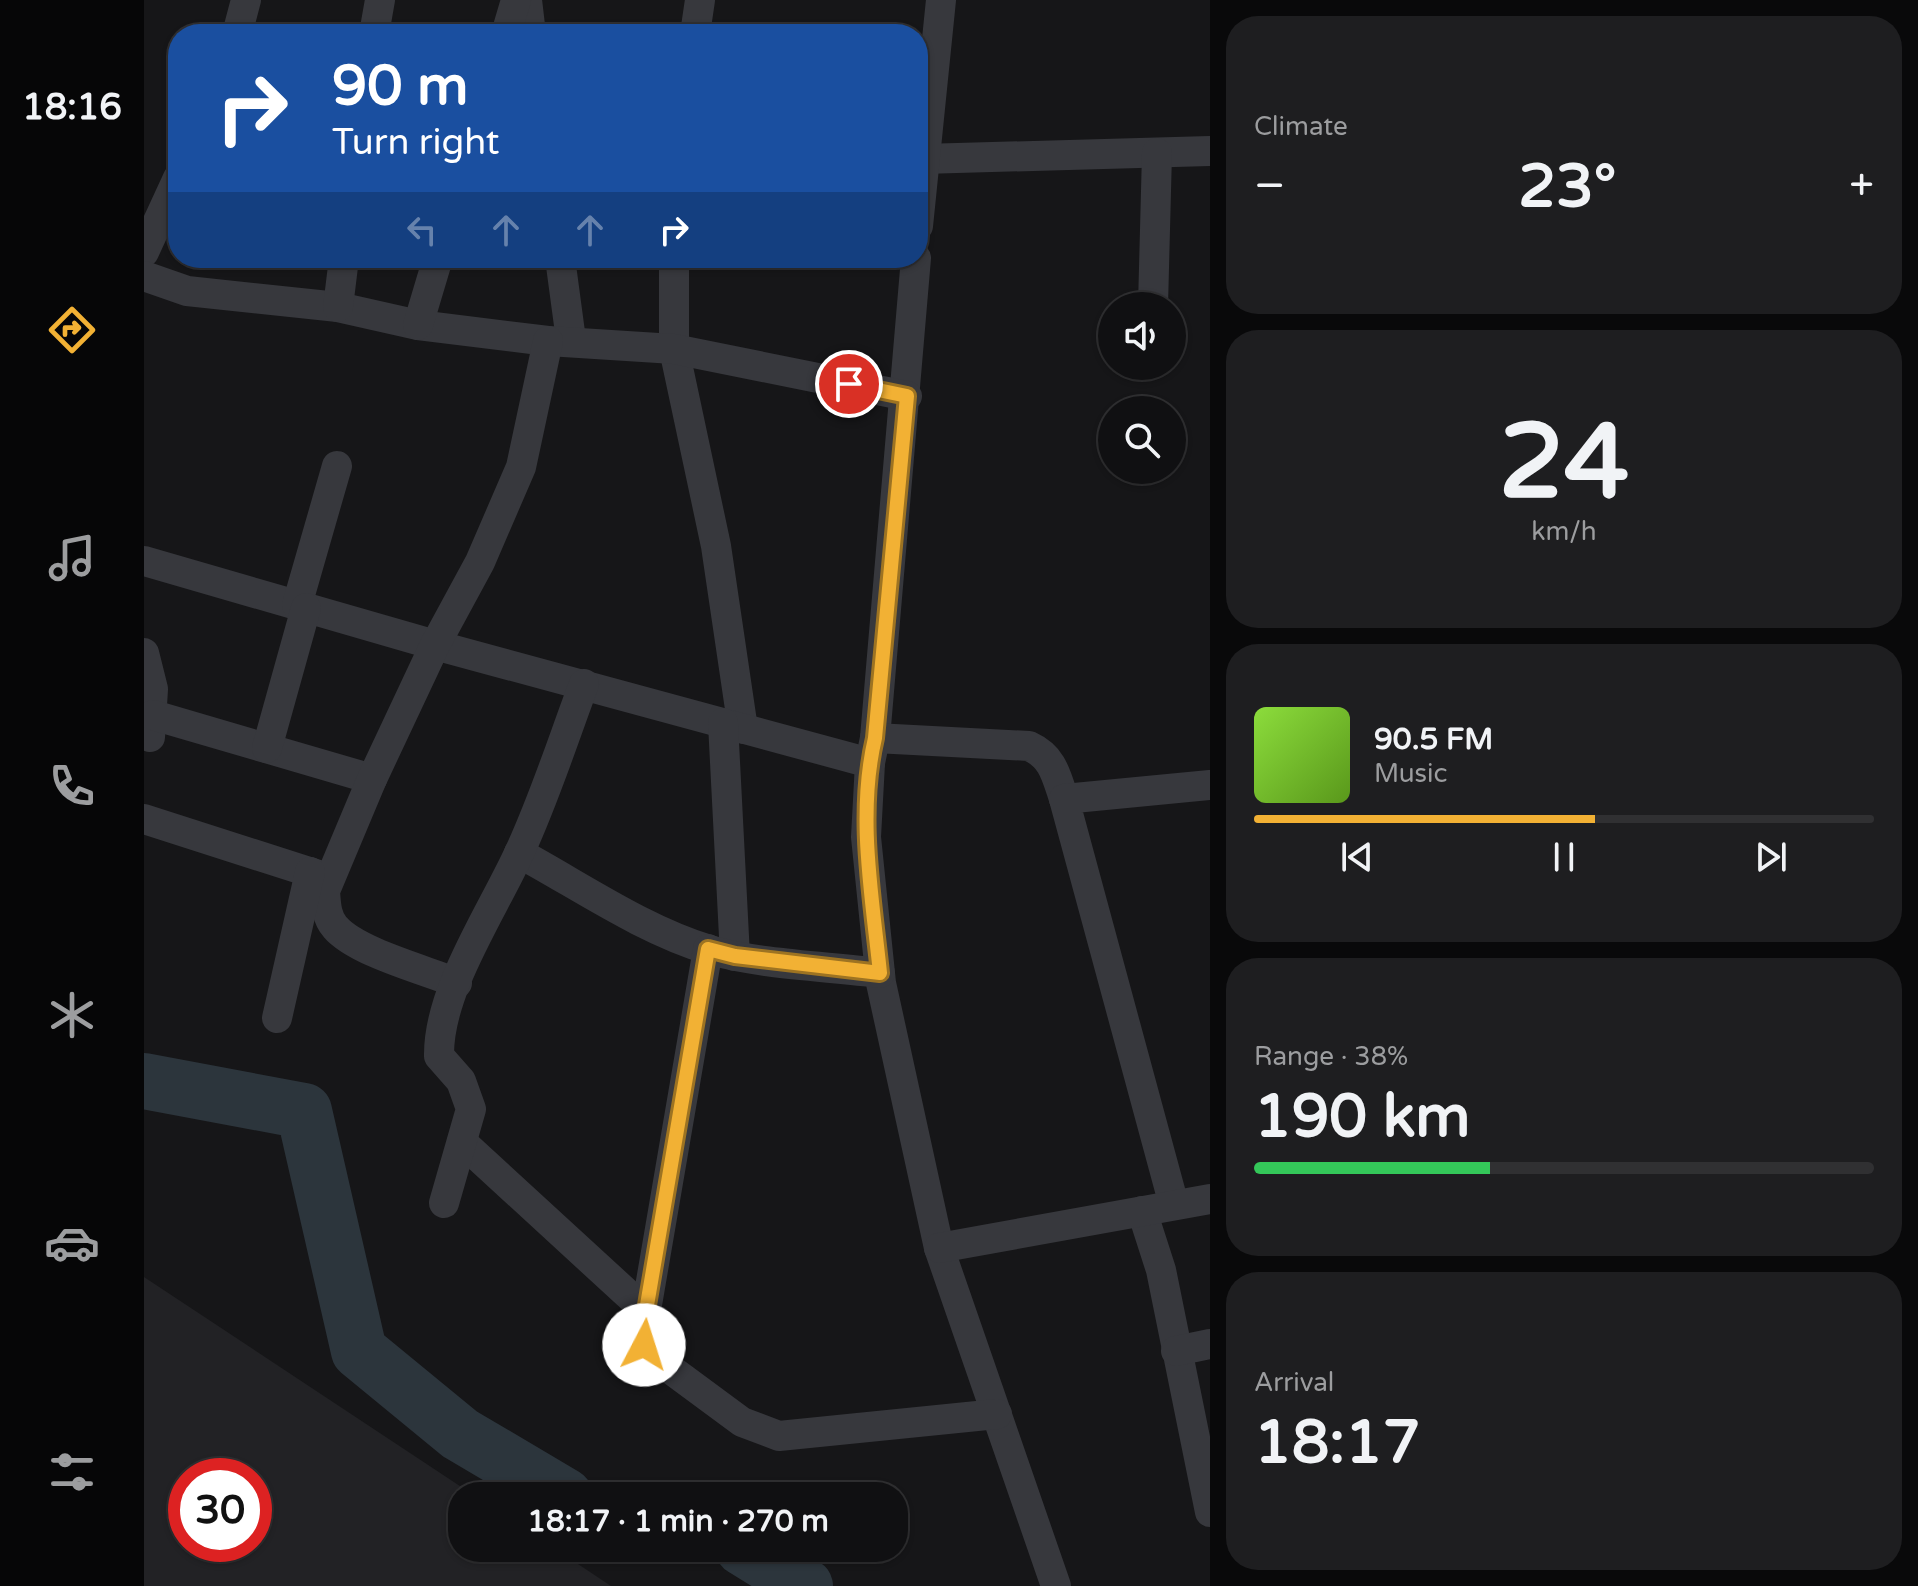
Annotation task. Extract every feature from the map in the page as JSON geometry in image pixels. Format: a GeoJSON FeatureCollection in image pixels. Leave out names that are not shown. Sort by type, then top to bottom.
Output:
{"type":"FeatureCollection","features":[{"type":"Feature","properties":{"kind":"street"},"geometry":{"type":"LineString","coordinates":[[240,24],[246,0]]}},
{"type":"Feature","properties":{"kind":"street"},"geometry":{"type":"LineString","coordinates":[[376,24],[380,0]]}},
{"type":"Feature","properties":{"kind":"street"},"geometry":{"type":"LineString","coordinates":[[509,24],[516,0]]}},
{"type":"Feature","properties":{"kind":"street"},"geometry":{"type":"LineString","coordinates":[[527,0],[530,24]]}},
{"type":"Feature","properties":{"kind":"street"},"geometry":{"type":"LineString","coordinates":[[696,24],[700,0]]}},
{"type":"Feature","properties":{"kind":"street"},"geometry":{"type":"LineString","coordinates":[[928,109],[941,0]]}},
{"type":"Feature","properties":{"kind":"street"},"geometry":{"type":"LineString","coordinates":[[928,159],[1210,151]]}},
{"type":"Feature","properties":{"kind":"street"},"geometry":{"type":"LineString","coordinates":[[1153,292],[1157,153]]}},
{"type":"Feature","properties":{"kind":"street"},"geometry":{"type":"LineString","coordinates":[[168,207],[145,273],[187,291],[338,307],[418,325],[559,341],[674,349],[907,396]]}},
{"type":"Feature","properties":{"kind":"street"},"geometry":{"type":"LineString","coordinates":[[338,307],[343,268]]}},
{"type":"Feature","properties":{"kind":"street"},"geometry":{"type":"LineString","coordinates":[[418,325],[435,268]]}},
{"type":"Feature","properties":{"kind":"street"},"geometry":{"type":"LineString","coordinates":[[277,1018],[319,875],[372,779],[435,645],[480,562],[521,467],[559,341],[560,268]]}},
{"type":"Feature","properties":{"kind":"street"},"geometry":{"type":"LineString","coordinates":[[674,268],[674,349],[716,546],[733,726],[722,953],[646,1311],[644,1345],[654,1357],[742,1422],[760,1432],[779,1436],[997,1414]]}},
{"type":"Feature","properties":{"kind":"street"},"geometry":{"type":"LineString","coordinates":[[915,268],[907,396],[866,837],[880,973],[939,1248],[1056,1586]]}},
{"type":"Feature","properties":{"kind":"street"},"geometry":{"type":"LineString","coordinates":[[267,748],[337,466]]}},
{"type":"Feature","properties":{"kind":"street"},"geometry":{"type":"LineString","coordinates":[[144,561],[733,726],[872,750],[1029,746],[1044,753],[1053,765],[1064,799],[1174,1205]]}},
{"type":"Feature","properties":{"kind":"street"},"geometry":{"type":"LineString","coordinates":[[144,653],[153,689],[148,736],[267,748],[372,779]]}},
{"type":"Feature","properties":{"kind":"street"},"geometry":{"type":"LineString","coordinates":[[444,1203],[471,1109],[470,1096],[439,1056],[439,1040],[457,983],[519,853],[584,684]]}},
{"type":"Feature","properties":{"kind":"street"},"geometry":{"type":"LineString","coordinates":[[1064,799],[1210,785]]}},
{"type":"Feature","properties":{"kind":"street"},"geometry":{"type":"LineString","coordinates":[[144,819],[319,875]]}},
{"type":"Feature","properties":{"kind":"street"},"geometry":{"type":"LineString","coordinates":[[519,853],[667,934],[722,953],[880,973]]}},
{"type":"Feature","properties":{"kind":"street"},"geometry":{"type":"LineString","coordinates":[[319,875],[326,911],[334,927],[355,942],[457,983]]}},
{"type":"Feature","properties":{"kind":"street"},"geometry":{"type":"LineString","coordinates":[[462,1142],[646,1311]]}},
{"type":"Feature","properties":{"kind":"street"},"geometry":{"type":"LineString","coordinates":[[939,1248],[1210,1199]]}},
{"type":"Feature","properties":{"kind":"street"},"geometry":{"type":"LineString","coordinates":[[1142,1211],[1161,1270],[1210,1512]]}},
{"type":"Feature","properties":{"kind":"street"},"geometry":{"type":"LineString","coordinates":[[1176,1351],[1210,1344]]}},
{"type":"Feature","properties":{"kind":"shaded area"},"geometry":{"type":"Polygon","coordinates":[[[144,1277],[454,1482],[448,1482],[448,1562],[575,1562],[611,1586],[144,1586],[144,1277]]]}},
{"type":"Feature","properties":{"kind":"waterway"},"geometry":{"type":"LineString","coordinates":[[144,1081],[304,1111],[359,1351],[460,1434],[541,1482]]}},
{"type":"Feature","properties":{"kind":"waterway"},"geometry":{"type":"LineString","coordinates":[[766,1562],[805,1586]]}},
{"type":"Feature","properties":{"kind":"route"},"geometry":{"type":"LineString","coordinates":[[644,1345],[643,1328],[708,949],[735,956],[880,973],[866,837],[870,763],[875,738],[887,583],[907,396],[849,384]]}}]}
